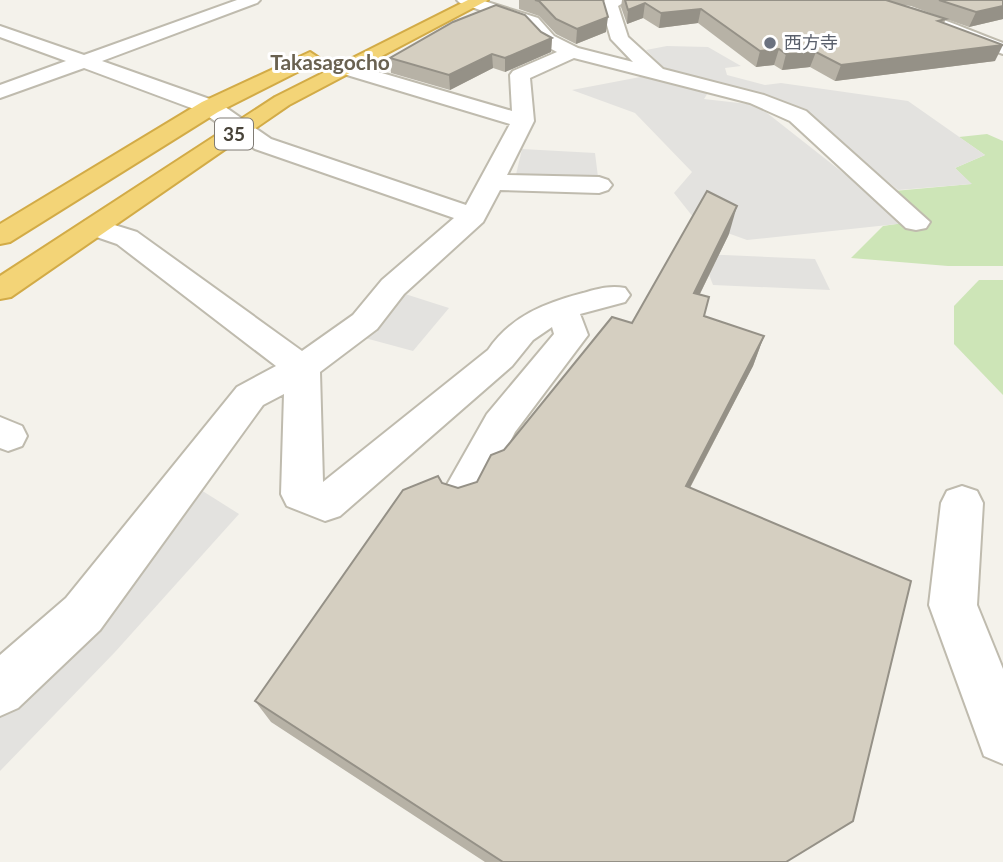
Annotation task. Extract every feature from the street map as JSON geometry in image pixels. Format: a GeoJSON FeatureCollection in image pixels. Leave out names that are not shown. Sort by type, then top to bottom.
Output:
{"type":"FeatureCollection","features":[{"type":"Feature","properties":{"kind":"highway","name":"35"},"geometry":{"type":"LineString","coordinates":[[0,290],[282,101],[473,1]]}},
{"type":"Feature","properties":{"kind":"highway","name":"35"},"geometry":{"type":"LineString","coordinates":[[0,236],[210,107],[332,47]]}},
{"type":"Feature","properties":{"kind":"street"},"geometry":{"type":"LineString","coordinates":[[0,92],[252,0]]}},
{"type":"Feature","properties":{"kind":"street"},"geometry":{"type":"LineString","coordinates":[[620,0],[609,4],[620,39],[656,74]]}},
{"type":"Feature","properties":{"kind":"street"},"geometry":{"type":"LineString","coordinates":[[860,0],[938,24],[1003,49]]}},
{"type":"Feature","properties":{"kind":"street"},"geometry":{"type":"LineString","coordinates":[[473,1],[532,22],[548,40],[572,52],[757,99],[799,116],[916,222]]}},
{"type":"Feature","properties":{"kind":"street"},"geometry":{"type":"LineString","coordinates":[[0,31],[210,107],[263,144],[482,199],[599,185]]}},
{"type":"Feature","properties":{"kind":"street"},"geometry":{"type":"LineString","coordinates":[[0,690],[83,614],[250,396],[302,368],[365,322],[393,286],[482,199],[523,121],[520,75],[572,52]]}},
{"type":"Feature","properties":{"kind":"street"},"geometry":{"type":"LineString","coordinates":[[344,68],[523,121]]}},
{"type":"Feature","properties":{"kind":"street"},"geometry":{"type":"LineString","coordinates":[[95,226],[127,238],[302,368]]}},
{"type":"Feature","properties":{"kind":"street"},"geometry":{"type":"LineString","coordinates":[[302,368],[302,494],[325,504],[500,358],[509,341],[561,308],[614,295]]}},
{"type":"Feature","properties":{"kind":"street"},"geometry":{"type":"LineString","coordinates":[[461,497],[500,424],[571,335],[561,308]]}},
{"type":"Feature","properties":{"kind":"street"},"geometry":{"type":"LineString","coordinates":[[962,503],[953,605],[1003,737]]}},
{"type":"Feature","properties":{"kind":"green space"},"geometry":{"type":"Polygon","coordinates":[[[987,134],[1003,141],[1003,266],[948,266],[851,258],[883,226],[916,221],[883,192],[971,184],[955,168],[985,155],[959,137],[987,134]]]}},
{"type":"Feature","properties":{"kind":"green space"},"geometry":{"type":"Polygon","coordinates":[[[979,280],[1003,280],[1003,395],[954,344],[954,306],[979,280]]]}},
{"type":"Feature","properties":{"kind":"shaded area"},"geometry":{"type":"Polygon","coordinates":[[[667,46],[708,47],[741,66],[725,68],[727,75],[765,85],[781,83],[908,101],[985,155],[955,168],[972,184],[898,190],[804,112],[778,100],[668,72],[646,50],[667,46]]]}},
{"type":"Feature","properties":{"kind":"shaded area"},"geometry":{"type":"Polygon","coordinates":[[[656,74],[711,88],[704,99],[757,105],[870,194],[916,222],[747,240],[697,222],[674,193],[692,172],[635,113],[572,90],[656,74]]]}},
{"type":"Feature","properties":{"kind":"shaded area"},"geometry":{"type":"Polygon","coordinates":[[[522,149],[595,153],[599,185],[514,183],[522,149]]]}},
{"type":"Feature","properties":{"kind":"shaded area"},"geometry":{"type":"Polygon","coordinates":[[[701,254],[815,259],[830,290],[713,285],[701,254]]]}},
{"type":"Feature","properties":{"kind":"shaded area"},"geometry":{"type":"Polygon","coordinates":[[[402,293],[449,308],[413,351],[365,338],[402,293]]]}},
{"type":"Feature","properties":{"kind":"shaded area"},"geometry":{"type":"Polygon","coordinates":[[[201,490],[239,514],[115,652],[0,771],[0,709],[187,498],[201,490]]]}},
{"type":"Feature","properties":{"kind":"building"},"geometry":{"type":"Polygon","coordinates":[[[535,0],[603,0],[608,17],[577,29],[556,19],[535,0]]]}},
{"type":"Feature","properties":{"kind":"building"},"geometry":{"type":"Polygon","coordinates":[[[625,0],[886,0],[946,19],[938,21],[1003,45],[841,65],[816,52],[786,54],[779,49],[760,51],[701,9],[661,13],[645,3],[628,10],[625,0]]]}},
{"type":"Feature","properties":{"kind":"building"},"geometry":{"type":"Polygon","coordinates":[[[939,0],[1003,0],[1003,6],[976,12],[939,0]]]}},
{"type":"Feature","properties":{"kind":"building"},"geometry":{"type":"Polygon","coordinates":[[[496,5],[525,15],[541,32],[552,38],[505,58],[492,54],[449,75],[390,58],[453,22],[496,5]]]}},
{"type":"Feature","properties":{"kind":"building"},"geometry":{"type":"Polygon","coordinates":[[[707,191],[737,206],[694,293],[709,297],[704,316],[764,336],[686,486],[911,581],[853,821],[786,862],[503,862],[255,701],[403,490],[438,476],[442,483],[458,488],[477,482],[491,455],[504,450],[612,317],[632,323],[707,191]]]}},
{"type":"Feature","properties":{"kind":"place","name":"西方寺"},"geometry":{"type":"Point","coordinates":[770,43]}},
{"type":"Feature","properties":{"kind":"district","name":"Takasagocho"},"geometry":{"type":"Point","coordinates":[330,63]}}]}
